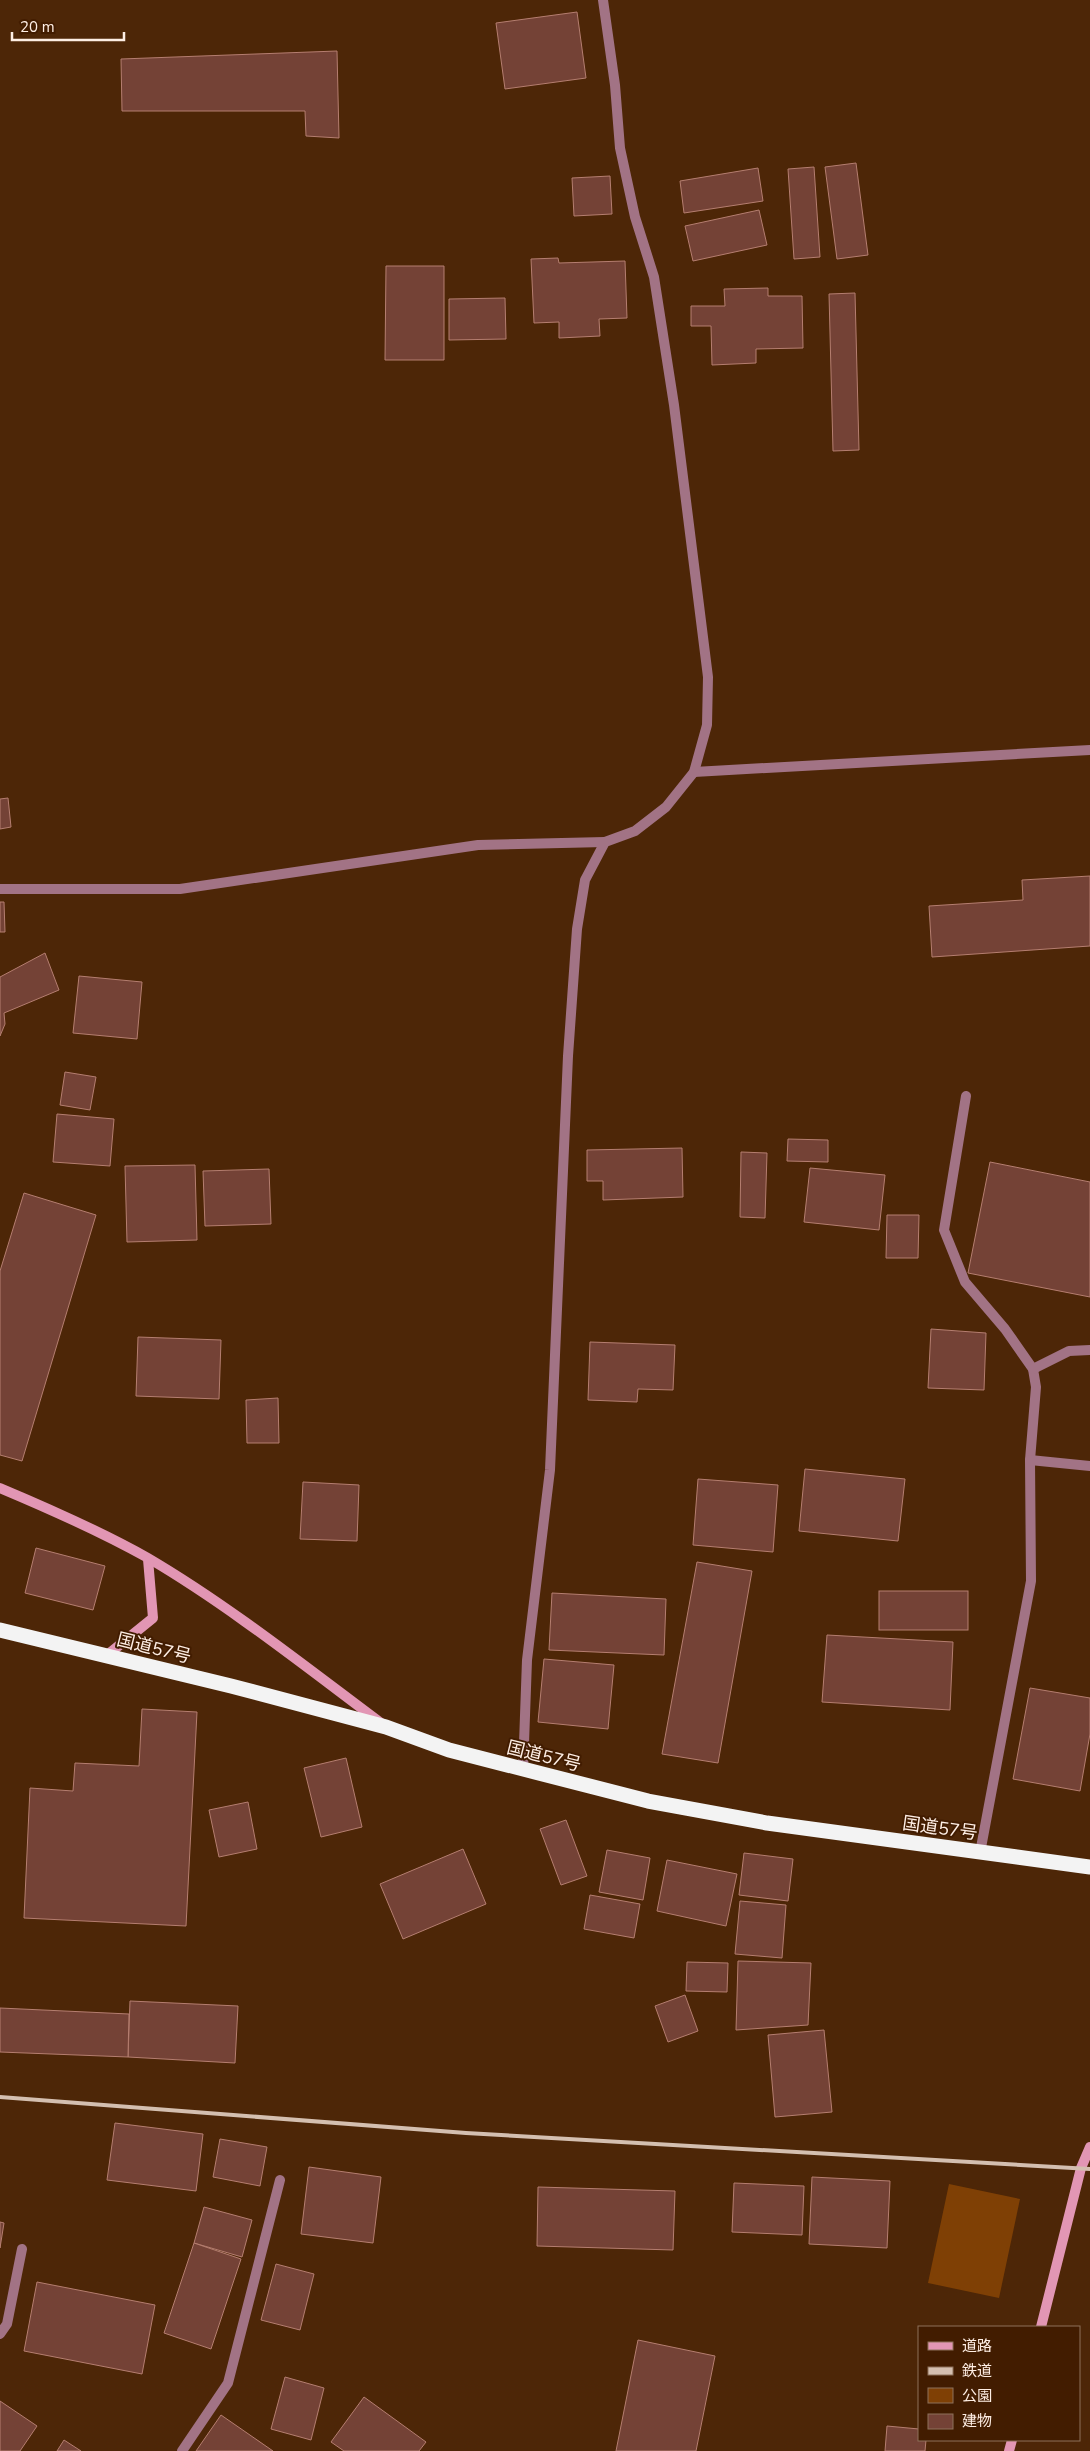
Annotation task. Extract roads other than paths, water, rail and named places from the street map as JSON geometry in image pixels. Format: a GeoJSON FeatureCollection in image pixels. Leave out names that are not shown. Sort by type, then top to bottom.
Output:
{"type":"FeatureCollection","features":[{"type":"Feature","properties":{"kind":"highway","name":"国道57号"},"geometry":{"type":"LineString","coordinates":[[0,1630],[386,1727],[449,1750],[523,1771],[648,1801],[767,1823],[1090,1867]]}},
{"type":"Feature","properties":{"kind":"street"},"geometry":{"type":"LineString","coordinates":[[0,889],[180,889],[478,845],[604,842],[635,831],[666,807],[694,772],[706,724],[708,678],[673,396],[654,277],[635,217],[620,148],[615,84],[603,0]]}},
{"type":"Feature","properties":{"kind":"street"},"geometry":{"type":"LineString","coordinates":[[694,772],[1090,750]]}},
{"type":"Feature","properties":{"kind":"street"},"geometry":{"type":"LineString","coordinates":[[523,1771],[527,1660],[550,1470],[568,1056],[576,930],[585,880],[604,842]]}},
{"type":"Feature","properties":{"kind":"street"},"geometry":{"type":"LineString","coordinates":[[966,1096],[944,1230],[965,1282],[1005,1329],[1033,1369],[1036,1387],[1030,1460],[1031,1581],[980,1853]]}},
{"type":"Feature","properties":{"kind":"street"},"geometry":{"type":"LineString","coordinates":[[1033,1369],[1069,1351],[1090,1350]]}},
{"type":"Feature","properties":{"kind":"street"},"geometry":{"type":"LineString","coordinates":[[1030,1460],[1090,1466]]}},
{"type":"Feature","properties":{"kind":"street"},"geometry":{"type":"LineString","coordinates":[[0,1488],[63,1514],[148,1559],[250,1626],[386,1727]]}},
{"type":"Feature","properties":{"kind":"street"},"geometry":{"type":"LineString","coordinates":[[106,1656],[153,1618],[148,1559]]}},
{"type":"Feature","properties":{"kind":"street"},"geometry":{"type":"LineString","coordinates":[[1040,2326],[1081,2168],[1090,2147]]}},
{"type":"Feature","properties":{"kind":"street"},"geometry":{"type":"LineString","coordinates":[[182,2451],[228,2383],[280,2180]]}},
{"type":"Feature","properties":{"kind":"street"},"geometry":{"type":"LineString","coordinates":[[0,2334],[7,2324],[22,2249]]}},
{"type":"Feature","properties":{"kind":"railway"},"geometry":{"type":"LineString","coordinates":[[0,2097],[466,2133],[1090,2169]]}}]}
